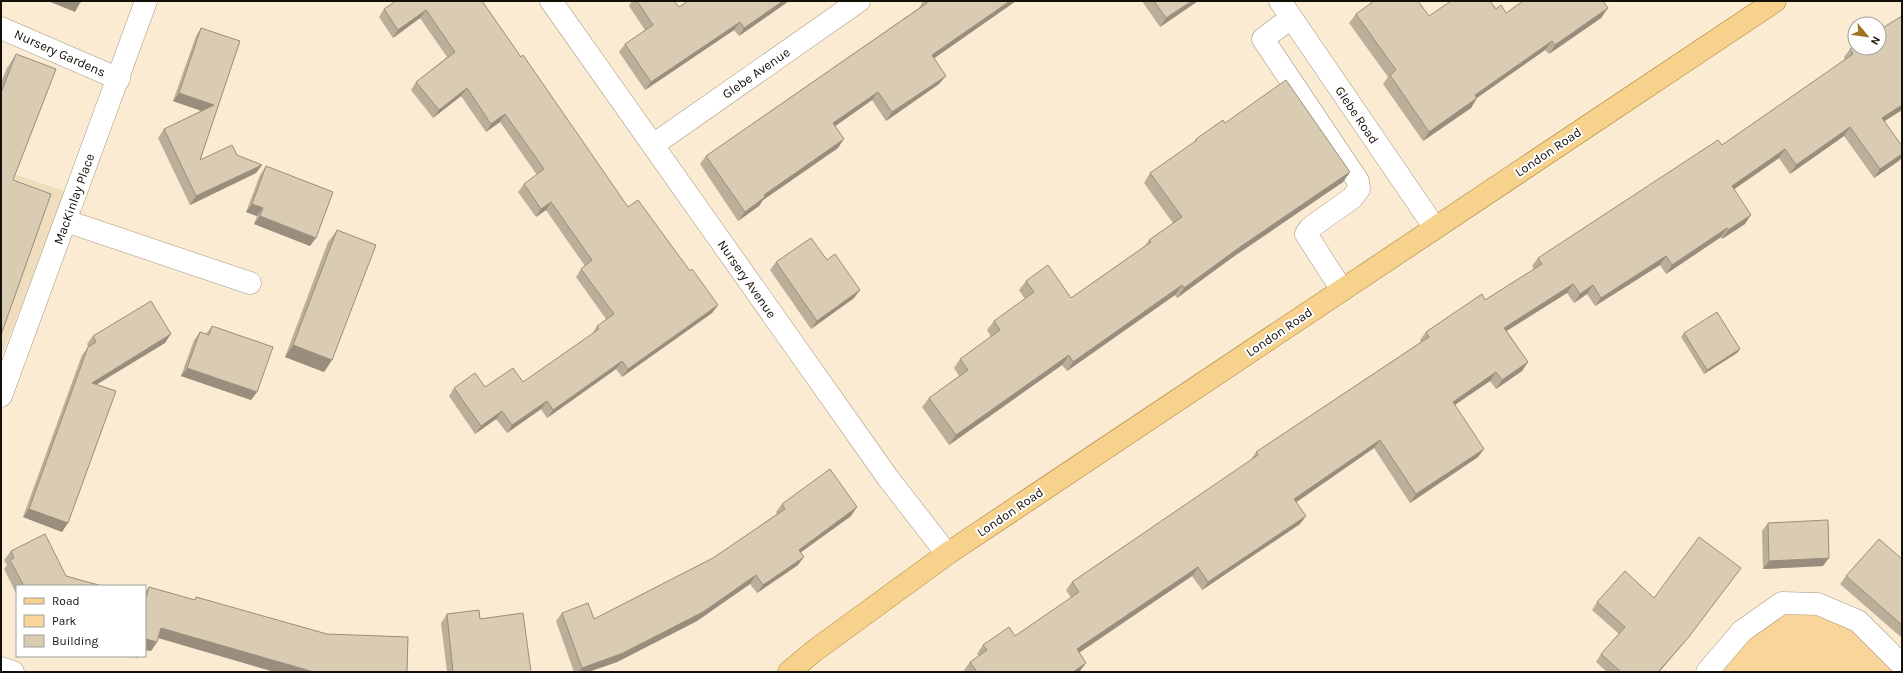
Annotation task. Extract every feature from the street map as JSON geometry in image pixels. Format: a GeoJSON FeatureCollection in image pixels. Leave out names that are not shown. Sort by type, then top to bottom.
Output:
{"type":"FeatureCollection","features":[{"type":"Feature","properties":{"kind":"main road","name":"London Road"},"geometry":{"type":"LineString","coordinates":[[789,672],[814,651],[947,554],[1775,1]]}},
{"type":"Feature","properties":{"kind":"street","name":"MacKinlay Place"},"geometry":{"type":"LineString","coordinates":[[1,396],[119,79],[146,1]]}},
{"type":"Feature","properties":{"kind":"street","name":"Nursery Avenue"},"geometry":{"type":"LineString","coordinates":[[552,1],[888,478],[947,554]]}},
{"type":"Feature","properties":{"kind":"street","name":"Glebe Avenue"},"geometry":{"type":"LineString","coordinates":[[653,145],[859,1]]}},
{"type":"Feature","properties":{"kind":"street","name":"Glebe Road"},"geometry":{"type":"LineString","coordinates":[[1286,9],[1435,228]]}},
{"type":"Feature","properties":{"kind":"street"},"geometry":{"type":"LineString","coordinates":[[1286,9],[1263,39],[1358,181],[1359,189],[1352,198],[1310,228],[1306,234],[1342,290]]}},
{"type":"Feature","properties":{"kind":"street","name":"Nursery Gardens"},"geometry":{"type":"LineString","coordinates":[[1,28],[119,79]]}},
{"type":"Feature","properties":{"kind":"street"},"geometry":{"type":"LineString","coordinates":[[66,220],[250,283]]}},
{"type":"Feature","properties":{"kind":"street"},"geometry":{"type":"LineString","coordinates":[[1708,672],[1742,631],[1782,603],[1818,604],[1858,621],[1902,665]]}},
{"type":"Feature","properties":{"kind":"street"},"geometry":{"type":"LineString","coordinates":[[1,668],[13,672]]}},
{"type":"Feature","properties":{"kind":"shaded area"},"geometry":{"type":"Polygon","coordinates":[[[1,170],[67,192],[1,357],[1,170]]]}},
{"type":"Feature","properties":{"kind":"green space"},"geometry":{"type":"Polygon","coordinates":[[[1782,603],[1858,621],[1902,672],[1707,672],[1782,603]]]}},
{"type":"Feature","properties":{"kind":"building"},"geometry":{"type":"Polygon","coordinates":[[[396,1],[482,1],[521,57],[523,55],[628,207],[638,200],[690,271],[692,269],[718,305],[628,369],[622,361],[553,410],[547,401],[512,425],[502,411],[481,426],[454,388],[475,373],[485,387],[513,368],[523,382],[599,329],[597,326],[614,314],[581,269],[592,260],[551,202],[541,209],[524,184],[544,169],[505,114],[491,124],[467,88],[439,110],[416,82],[455,52],[426,10],[398,30],[384,9],[396,1]]]}},
{"type":"Feature","properties":{"kind":"building"},"geometry":{"type":"Polygon","coordinates":[[[637,1],[674,1],[679,7],[688,1],[783,1],[744,28],[740,22],[651,82],[625,44],[653,25],[637,1]]]}},
{"type":"Feature","properties":{"kind":"building"},"geometry":{"type":"Polygon","coordinates":[[[926,1],[1010,1],[932,55],[946,76],[892,112],[878,92],[833,123],[844,139],[764,195],[765,197],[745,212],[706,156],[927,3],[926,1]]]}},
{"type":"Feature","properties":{"kind":"building"},"geometry":{"type":"Polygon","coordinates":[[[1154,1],[1192,1],[1166,18],[1154,1]]]}},
{"type":"Feature","properties":{"kind":"building"},"geometry":{"type":"Polygon","coordinates":[[[1374,1],[1418,1],[1429,16],[1451,1],[1490,1],[1496,9],[1501,5],[1506,13],[1523,1],[1603,1],[1608,8],[1555,45],[1552,41],[1475,95],[1477,98],[1429,132],[1390,75],[1396,70],[1356,14],[1374,1]]]}},
{"type":"Feature","properties":{"kind":"building"},"geometry":{"type":"Polygon","coordinates":[[[1902,16],[1902,105],[1882,118],[1902,146],[1902,154],[1880,169],[1850,127],[1796,165],[1785,149],[1732,186],[1751,215],[1728,230],[1727,228],[1672,265],[1666,256],[1601,298],[1593,285],[1580,294],[1573,284],[1504,328],[1528,362],[1502,380],[1496,372],[1453,402],[1484,449],[1416,494],[1380,440],[1294,499],[1306,516],[1208,582],[1198,567],[1077,649],[1086,663],[1073,672],[977,672],[970,662],[987,650],[983,645],[1009,627],[1015,636],[1079,592],[1072,582],[1258,455],[1256,452],[1429,337],[1426,332],[1482,294],[1485,300],[1542,264],[1538,258],[1718,140],[1722,145],[1850,56],[1887,56],[1887,25],[1902,16]]]}},
{"type":"Feature","properties":{"kind":"building"},"geometry":{"type":"Polygon","coordinates":[[[201,28],[240,41],[200,160],[232,145],[237,155],[262,165],[196,196],[164,129],[214,105],[179,93],[201,28]]]}},
{"type":"Feature","properties":{"kind":"building"},"geometry":{"type":"Polygon","coordinates":[[[16,54],[56,69],[13,180],[51,194],[1,335],[1,93],[16,54]]]}},
{"type":"Feature","properties":{"kind":"building"},"geometry":{"type":"Polygon","coordinates":[[[1286,80],[1350,172],[1240,247],[1184,288],[1182,285],[1073,362],[1069,355],[956,435],[929,398],[968,370],[960,359],[1000,330],[994,321],[1034,292],[1026,281],[1048,265],[1071,298],[1151,242],[1149,240],[1182,217],[1150,173],[1223,120],[1225,123],[1286,80]]]}},
{"type":"Feature","properties":{"kind":"building"},"geometry":{"type":"Polygon","coordinates":[[[266,166],[333,192],[316,238],[260,216],[263,208],[252,204],[266,166]]]}},
{"type":"Feature","properties":{"kind":"building"},"geometry":{"type":"Polygon","coordinates":[[[337,230],[376,245],[332,360],[293,345],[337,230]]]}},
{"type":"Feature","properties":{"kind":"building"},"geometry":{"type":"Polygon","coordinates":[[[811,238],[827,260],[835,254],[860,290],[817,321],[776,262],[811,238]]]}},
{"type":"Feature","properties":{"kind":"building"},"geometry":{"type":"Polygon","coordinates":[[[151,301],[171,334],[92,383],[116,391],[68,523],[29,509],[88,347],[96,342],[93,336],[151,301]]]}},
{"type":"Feature","properties":{"kind":"building"},"geometry":{"type":"Polygon","coordinates":[[[1717,312],[1740,349],[1707,370],[1684,333],[1717,312]]]}},
{"type":"Feature","properties":{"kind":"building"},"geometry":{"type":"Polygon","coordinates":[[[212,326],[273,347],[257,392],[187,368],[200,332],[209,335],[212,326]]]}},
{"type":"Feature","properties":{"kind":"building"},"geometry":{"type":"Polygon","coordinates":[[[830,469],[857,507],[799,550],[804,557],[763,585],[756,575],[703,612],[623,653],[582,668],[562,613],[588,603],[594,619],[713,558],[785,509],[782,504],[830,469]]]}},
{"type":"Feature","properties":{"kind":"building"},"geometry":{"type":"Polygon","coordinates":[[[1828,520],[1829,558],[1769,561],[1768,523],[1828,520]]]}},
{"type":"Feature","properties":{"kind":"building"},"geometry":{"type":"Polygon","coordinates":[[[45,534],[66,576],[98,585],[23,585],[10,560],[14,558],[11,551],[45,534]]]}},
{"type":"Feature","properties":{"kind":"building"},"geometry":{"type":"Polygon","coordinates":[[[1699,537],[1741,568],[1688,638],[1658,672],[1621,672],[1601,654],[1625,627],[1597,602],[1625,571],[1654,598],[1699,537]]]}},
{"type":"Feature","properties":{"kind":"building"},"geometry":{"type":"Polygon","coordinates":[[[1879,539],[1902,559],[1902,625],[1846,576],[1879,539]]]}},
{"type":"Feature","properties":{"kind":"building"},"geometry":{"type":"Polygon","coordinates":[[[149,587],[195,600],[196,597],[327,634],[408,637],[407,672],[314,672],[161,628],[157,642],[146,639],[146,598],[149,587]]]}},
{"type":"Feature","properties":{"kind":"building"},"geometry":{"type":"Polygon","coordinates":[[[479,610],[480,619],[523,613],[531,672],[453,672],[447,614],[479,610]]]}}]}
